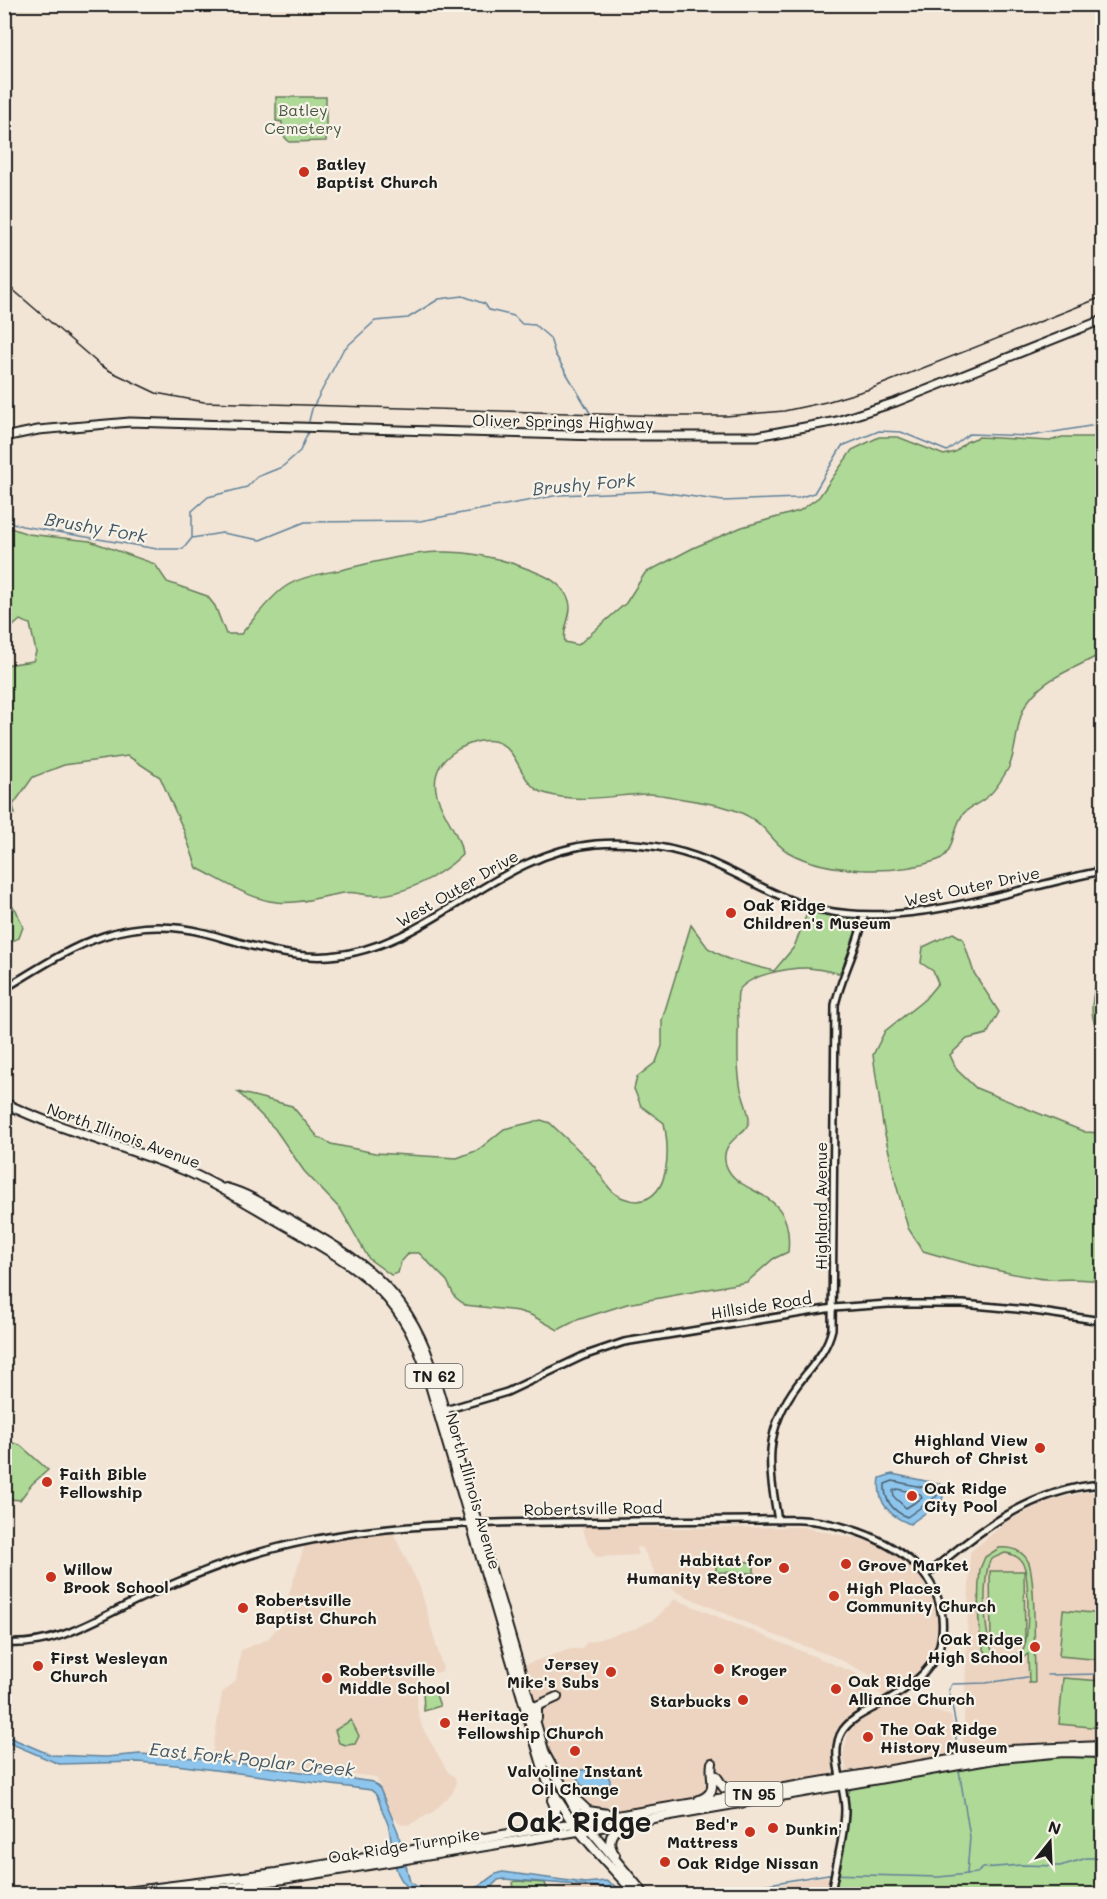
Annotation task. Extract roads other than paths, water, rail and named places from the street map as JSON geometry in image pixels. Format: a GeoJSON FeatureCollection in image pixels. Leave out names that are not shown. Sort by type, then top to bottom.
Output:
{"type":"FeatureCollection","features":[{"type":"Feature","properties":{"kind":"highway","name":"North Illinois Avenue"},"geometry":{"type":"LineString","coordinates":[[4,1103],[34,1116],[164,1162],[221,1187],[348,1262],[382,1291],[411,1333],[441,1411],[545,1775],[576,1828]]}},
{"type":"Feature","properties":{"kind":"highway","name":"TN 62"},"geometry":{"type":"LineString","coordinates":[[474,1525],[545,1754],[586,1826],[644,1894]]}},
{"type":"Feature","properties":{"kind":"highway"},"geometry":{"type":"LineString","coordinates":[[527,1695],[535,1700],[557,1697],[541,1703],[536,1711],[545,1754]]}},
{"type":"Feature","properties":{"kind":"highway","name":"Oak Ridge Turnpike"},"geometry":{"type":"LineString","coordinates":[[586,1826],[655,1817],[1010,1750],[1102,1746]]}},
{"type":"Feature","properties":{"kind":"highway","name":"Oak Ridge Turnpike"},"geometry":{"type":"LineString","coordinates":[[407,1854],[447,1852],[586,1826],[660,1809],[790,1788],[1020,1755],[1102,1753]]}},
{"type":"Feature","properties":{"kind":"highway"},"geometry":{"type":"LineString","coordinates":[[552,1769],[575,1801],[588,1811],[600,1814],[660,1809],[706,1797],[714,1783],[712,1763],[719,1783],[731,1791],[790,1788]]}},
{"type":"Feature","properties":{"kind":"highway"},"geometry":{"type":"LineString","coordinates":[[509,1835],[547,1823],[554,1816],[555,1807],[545,1775]]}},
{"type":"Feature","properties":{"kind":"highway"},"geometry":{"type":"LineString","coordinates":[[630,1879],[625,1867],[612,1851],[610,1838],[620,1827],[655,1817]]}},
{"type":"Feature","properties":{"kind":"highway","name":"TN 62"},"geometry":{"type":"LineString","coordinates":[[576,1828],[636,1894]]}},
{"type":"Feature","properties":{"kind":"highway","name":"Oak Ridge Turnpike"},"geometry":{"type":"LineString","coordinates":[[171,1894],[241,1886],[509,1835],[576,1828]]}},
{"type":"Feature","properties":{"kind":"highway"},"geometry":{"type":"LineString","coordinates":[[447,1852],[488,1850],[574,1836],[584,1838]]}},
{"type":"Feature","properties":{"kind":"highway"},"geometry":{"type":"LineString","coordinates":[[110,1894],[240,1879],[392,1857]]}},
{"type":"Feature","properties":{"kind":"main road","name":"Oliver Springs Highway"},"geometry":{"type":"LineString","coordinates":[[4,437],[38,430],[130,422],[588,436],[757,436],[837,421],[896,402],[1102,320]]}},
{"type":"Feature","properties":{"kind":"street","name":"West Outer Drive"},"geometry":{"type":"LineString","coordinates":[[4,989],[78,945],[119,931],[140,928],[193,931],[294,956],[334,956],[363,950],[414,929],[514,868],[552,853],[593,844],[635,844],[678,851],[723,867],[793,902],[822,910],[864,916],[911,914],[1102,871]]}},
{"type":"Feature","properties":{"kind":"street","name":"Highland Avenue"},"geometry":{"type":"LineString","coordinates":[[778,1520],[769,1466],[774,1426],[784,1403],[828,1344],[833,1308],[835,1005],[843,976],[860,937],[864,916]]}},
{"type":"Feature","properties":{"kind":"street","name":"Hillside Road"},"geometry":{"type":"LineString","coordinates":[[441,1411],[507,1392],[583,1356],[624,1342],[833,1308],[888,1304],[963,1304],[1027,1310],[1102,1321]]}},
{"type":"Feature","properties":{"kind":"street"},"geometry":{"type":"LineString","coordinates":[[926,1575],[977,1534],[1017,1508],[1061,1491],[1102,1484]]}},
{"type":"Feature","properties":{"kind":"street","name":"Robertsville Road"},"geometry":{"type":"LineString","coordinates":[[4,1643],[41,1641],[80,1630],[173,1584],[225,1563],[278,1547],[385,1529],[474,1525],[778,1520],[825,1523],[856,1532],[909,1558],[926,1575],[937,1596],[942,1632],[930,1666],[914,1684],[855,1719],[842,1732],[837,1752],[845,1813],[831,1894]]}},
{"type":"Feature","properties":{"kind":"water","name":"Oak Ridge City Pool"},"geometry":{"type":"Polygon","coordinates":[[[892,1474],[940,1484],[944,1491],[942,1501],[910,1524],[903,1521],[890,1512],[880,1494],[880,1478],[892,1474]]]}},
{"type":"Feature","properties":{"kind":"water","name":"East Fork Poplar Creek"},"geometry":{"type":"Polygon","coordinates":[[[4,1735],[51,1755],[106,1757],[140,1754],[210,1759],[373,1782],[380,1789],[398,1832],[410,1882],[425,1889],[444,1892],[463,1891],[479,1886],[503,1872],[585,1883],[606,1881],[627,1892],[616,1894],[603,1887],[503,1879],[498,1880],[484,1894],[418,1894],[402,1881],[398,1874],[388,1826],[377,1796],[371,1790],[176,1765],[137,1762],[59,1764],[5,1741],[4,1735]]]}},
{"type":"Feature","properties":{"kind":"water"},"geometry":{"type":"Polygon","coordinates":[[[581,1770],[605,1771],[610,1780],[609,1791],[604,1793],[581,1785],[577,1777],[581,1770]]]}},
{"type":"Feature","properties":{"kind":"waterway"},"geometry":{"type":"LineString","coordinates":[[309,421],[312,409],[343,350],[375,321],[408,318],[439,299],[463,296],[485,304],[489,310],[514,316],[522,324],[535,325],[550,338],[555,354],[593,418],[619,427]]}},
{"type":"Feature","properties":{"kind":"waterway","name":"Brushy Fork"},"geometry":{"type":"LineString","coordinates":[[4,520],[22,526],[157,549],[183,549],[192,538],[222,533],[260,540],[305,522],[420,521],[559,495],[654,491],[723,501],[798,498],[814,493],[842,446],[879,431],[901,432],[947,451],[969,434],[1030,436],[1102,424]]}},
{"type":"Feature","properties":{"kind":"waterway"},"geometry":{"type":"LineString","coordinates":[[192,538],[192,511],[208,497],[247,487],[257,477],[282,467],[300,451],[308,432]]}},
{"type":"Feature","properties":{"kind":"waterway"},"geometry":{"type":"LineString","coordinates":[[1047,1675],[1102,1674]]}},
{"type":"Feature","properties":{"kind":"waterway"},"geometry":{"type":"LineString","coordinates":[[956,1754],[956,1726],[949,1690],[952,1684],[986,1683],[1027,1677]]}},
{"type":"Feature","properties":{"kind":"waterway"},"geometry":{"type":"LineString","coordinates":[[959,1770],[970,1837],[967,1873]]}},
{"type":"Feature","properties":{"kind":"waterway"},"geometry":{"type":"LineString","coordinates":[[710,1894],[828,1874],[939,1877],[977,1873],[983,1868],[1021,1865],[1060,1866],[1087,1858],[1102,1858]]}},
{"type":"Feature","properties":{"kind":"waterway"},"geometry":{"type":"LineString","coordinates":[[649,1891],[666,1894]]}},
{"type":"Feature","properties":{"kind":"railway"},"geometry":{"type":"LineString","coordinates":[[4,282],[100,365],[156,393],[204,402],[665,416],[726,416],[784,411],[826,402],[870,389],[1102,297]]}},
{"type":"Feature","properties":{"kind":"place","name":"Batley Baptist Church"},"geometry":{"type":"Point","coordinates":[304,172]}},
{"type":"Feature","properties":{"kind":"place","name":"Oak Ridge Children's Museum"},"geometry":{"type":"Point","coordinates":[731,913]}},
{"type":"Feature","properties":{"kind":"place","name":"Highland View Church of Christ"},"geometry":{"type":"Point","coordinates":[1040,1448]}},
{"type":"Feature","properties":{"kind":"place","name":"Faith Bible Fellowship"},"geometry":{"type":"Point","coordinates":[47,1482]}},
{"type":"Feature","properties":{"kind":"place","name":"Oak Ridge City Pool"},"geometry":{"type":"Point","coordinates":[912,1496]}},
{"type":"Feature","properties":{"kind":"place","name":"Grove Market"},"geometry":{"type":"Point","coordinates":[846,1564]}},
{"type":"Feature","properties":{"kind":"place","name":"Habitat for Humanity ReStore"},"geometry":{"type":"Point","coordinates":[784,1568]}},
{"type":"Feature","properties":{"kind":"place","name":"Willow Brook School"},"geometry":{"type":"Point","coordinates":[51,1577]}},
{"type":"Feature","properties":{"kind":"place","name":"High Places Community Church"},"geometry":{"type":"Point","coordinates":[834,1596]}},
{"type":"Feature","properties":{"kind":"place","name":"Robertsville Baptist Church"},"geometry":{"type":"Point","coordinates":[243,1608]}},
{"type":"Feature","properties":{"kind":"place","name":"Oak Ridge High School"},"geometry":{"type":"Point","coordinates":[1035,1647]}},
{"type":"Feature","properties":{"kind":"place","name":"First Wesleyan Church"},"geometry":{"type":"Point","coordinates":[38,1666]}},
{"type":"Feature","properties":{"kind":"place","name":"Kroger"},"geometry":{"type":"Point","coordinates":[719,1669]}},
{"type":"Feature","properties":{"kind":"place","name":"Jersey Mike's Subs"},"geometry":{"type":"Point","coordinates":[611,1672]}},
{"type":"Feature","properties":{"kind":"place","name":"Robertsville Middle School"},"geometry":{"type":"Point","coordinates":[327,1678]}},
{"type":"Feature","properties":{"kind":"place","name":"Oak Ridge Alliance Church"},"geometry":{"type":"Point","coordinates":[836,1689]}},
{"type":"Feature","properties":{"kind":"place","name":"Starbucks"},"geometry":{"type":"Point","coordinates":[743,1700]}},
{"type":"Feature","properties":{"kind":"place","name":"Heritage Fellowship Church"},"geometry":{"type":"Point","coordinates":[445,1723]}},
{"type":"Feature","properties":{"kind":"place","name":"The Oak Ridge History Museum"},"geometry":{"type":"Point","coordinates":[868,1737]}},
{"type":"Feature","properties":{"kind":"place","name":"Valvoline Instant Oil Change"},"geometry":{"type":"Point","coordinates":[575,1751]}},
{"type":"Feature","properties":{"kind":"place","name":"Dunkin'"},"geometry":{"type":"Point","coordinates":[773,1828]}},
{"type":"Feature","properties":{"kind":"place","name":"Bed'r Mattress"},"geometry":{"type":"Point","coordinates":[750,1832]}},
{"type":"Feature","properties":{"kind":"place","name":"Oak Ridge Nissan"},"geometry":{"type":"Point","coordinates":[665,1862]}},
{"type":"Feature","properties":{"kind":"district","name":"Oak Ridge"},"geometry":{"type":"Point","coordinates":[579,1821]}},
{"type":"Feature","properties":{"kind":"park label","name":"Batley Cemetery"},"geometry":{"type":"Point","coordinates":[303,118]}}]}
